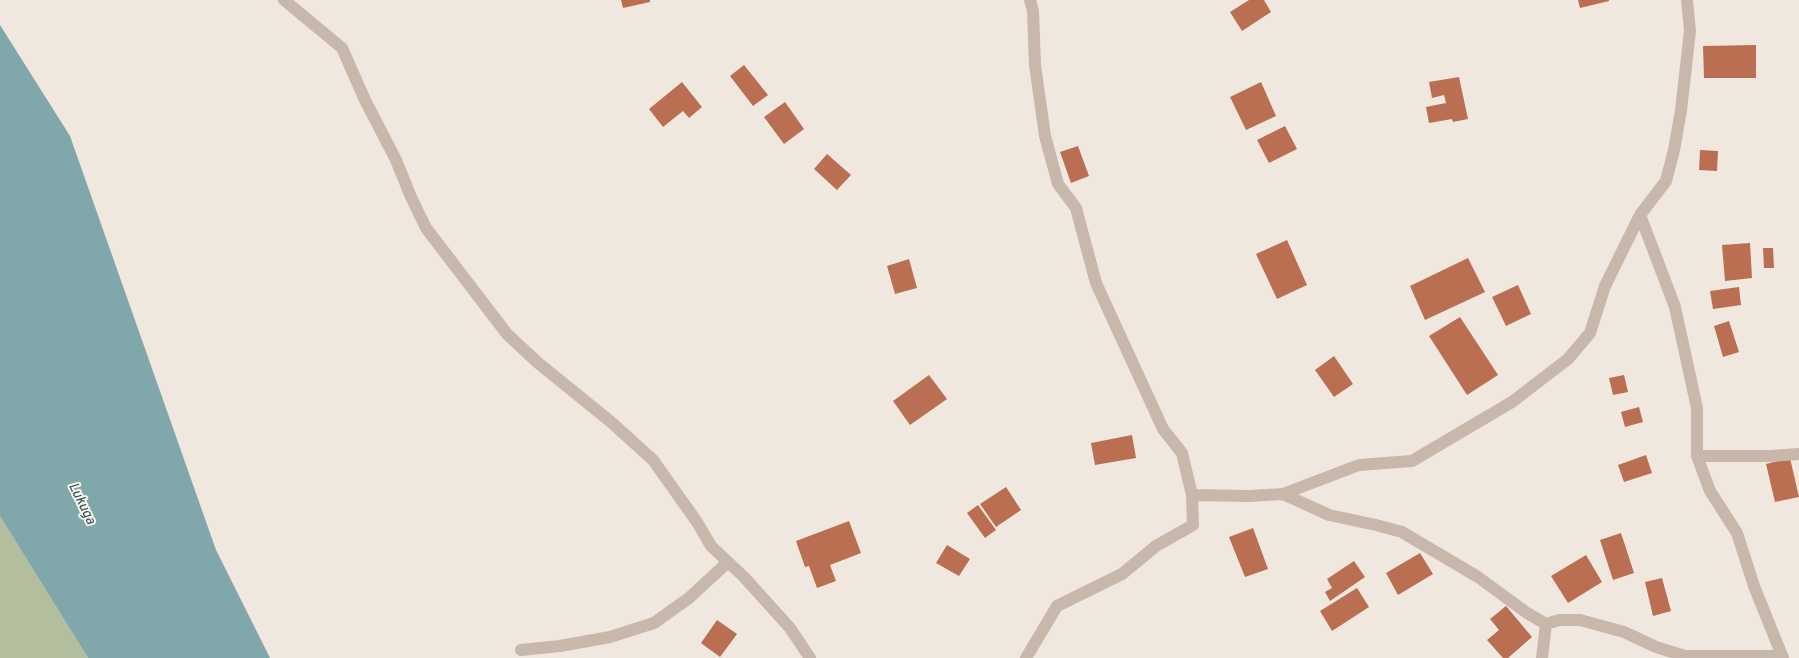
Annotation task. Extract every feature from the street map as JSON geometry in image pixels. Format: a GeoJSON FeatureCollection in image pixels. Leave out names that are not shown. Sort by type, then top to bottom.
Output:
{"type":"FeatureCollection","features":[{"type":"Feature","properties":{"kind":"street"},"geometry":{"type":"LineString","coordinates":[[284,0],[342,48],[365,100],[396,160],[411,198],[426,228],[507,334],[536,362],[611,422],[653,460],[697,522],[711,546],[744,577],[790,628],[810,658]]}},
{"type":"Feature","properties":{"kind":"street"},"geometry":{"type":"LineString","coordinates":[[1026,658],[1057,606],[1122,574],[1156,546],[1192,525],[1192,495],[1182,453],[1163,430],[1096,283],[1076,208],[1058,184],[1045,136],[1035,65],[1033,11],[1030,0]]}},
{"type":"Feature","properties":{"kind":"street"},"geometry":{"type":"LineString","coordinates":[[1192,495],[1249,496],[1283,494],[1359,464],[1412,461],[1512,402],[1568,359],[1590,333],[1605,286],[1640,215],[1666,181],[1681,110],[1690,31],[1687,0]]}},
{"type":"Feature","properties":{"kind":"street"},"geometry":{"type":"LineString","coordinates":[[1283,494],[1329,515],[1376,524],[1402,532],[1478,576],[1527,614],[1546,624],[1559,620],[1580,620],[1624,632],[1656,647],[1685,656],[1782,657],[1754,586],[1737,532],[1710,491],[1697,456],[1697,408],[1675,307],[1640,215]]}},
{"type":"Feature","properties":{"kind":"street"},"geometry":{"type":"LineString","coordinates":[[1697,456],[1799,454]]}},
{"type":"Feature","properties":{"kind":"street"},"geometry":{"type":"LineString","coordinates":[[521,650],[560,646],[610,637],[654,624],[689,598],[728,562]]}},
{"type":"Feature","properties":{"kind":"street"},"geometry":{"type":"LineString","coordinates":[[1542,658],[1546,624]]}},
{"type":"Feature","properties":{"kind":"green space"},"geometry":{"type":"Polygon","coordinates":[[[0,516],[88,658],[0,658],[0,516]]]}},
{"type":"Feature","properties":{"kind":"water","name":"Lukuga"},"geometry":{"type":"Polygon","coordinates":[[[0,25],[70,136],[216,550],[270,658],[88,658],[0,516],[0,25]]]}},
{"type":"Feature","properties":{"kind":"building"},"geometry":{"type":"Polygon","coordinates":[[[621,0],[650,0],[650,2],[623,8],[621,0]]]}},
{"type":"Feature","properties":{"kind":"building"},"geometry":{"type":"Polygon","coordinates":[[[1249,0],[1264,0],[1271,12],[1242,31],[1230,12],[1249,0]]]}},
{"type":"Feature","properties":{"kind":"building"},"geometry":{"type":"Polygon","coordinates":[[[1578,0],[1609,0],[1609,1],[1580,8],[1578,0]]]}},
{"type":"Feature","properties":{"kind":"building"},"geometry":{"type":"Polygon","coordinates":[[[1756,45],[1756,78],[1704,78],[1703,46],[1756,45]]]}},
{"type":"Feature","properties":{"kind":"building"},"geometry":{"type":"Polygon","coordinates":[[[744,65],[768,95],[753,106],[730,76],[744,65]]]}},
{"type":"Feature","properties":{"kind":"building"},"geometry":{"type":"Polygon","coordinates":[[[1459,77],[1468,119],[1453,122],[1452,119],[1429,123],[1426,107],[1446,103],[1444,95],[1432,98],[1429,82],[1459,77]]]}},
{"type":"Feature","properties":{"kind":"building"},"geometry":{"type":"Polygon","coordinates":[[[682,82],[702,107],[689,118],[683,111],[663,127],[649,109],[682,82]]]}},
{"type":"Feature","properties":{"kind":"building"},"geometry":{"type":"Polygon","coordinates":[[[1261,82],[1276,116],[1246,130],[1230,97],[1261,82]]]}},
{"type":"Feature","properties":{"kind":"building"},"geometry":{"type":"Polygon","coordinates":[[[785,102],[804,129],[784,144],[764,117],[785,102]]]}},
{"type":"Feature","properties":{"kind":"building"},"geometry":{"type":"Polygon","coordinates":[[[1285,126],[1297,149],[1269,163],[1257,140],[1285,126]]]}},
{"type":"Feature","properties":{"kind":"building"},"geometry":{"type":"Polygon","coordinates":[[[1078,146],[1089,176],[1071,183],[1060,152],[1078,146]]]}},
{"type":"Feature","properties":{"kind":"building"},"geometry":{"type":"Polygon","coordinates":[[[1700,150],[1718,151],[1717,171],[1699,170],[1700,150]]]}},
{"type":"Feature","properties":{"kind":"building"},"geometry":{"type":"Polygon","coordinates":[[[827,154],[851,175],[837,190],[814,169],[827,154]]]}},
{"type":"Feature","properties":{"kind":"building"},"geometry":{"type":"Polygon","coordinates":[[[1287,240],[1307,285],[1277,299],[1256,254],[1287,240]]]}},
{"type":"Feature","properties":{"kind":"building"},"geometry":{"type":"Polygon","coordinates":[[[1750,243],[1752,278],[1725,281],[1722,245],[1750,243]]]}},
{"type":"Feature","properties":{"kind":"building"},"geometry":{"type":"Polygon","coordinates":[[[1763,248],[1773,248],[1774,268],[1764,268],[1763,248]]]}},
{"type":"Feature","properties":{"kind":"building"},"geometry":{"type":"Polygon","coordinates":[[[1468,258],[1485,292],[1425,320],[1410,286],[1468,258]]]}},
{"type":"Feature","properties":{"kind":"building"},"geometry":{"type":"Polygon","coordinates":[[[909,259],[917,288],[895,294],[887,266],[909,259]]]}},
{"type":"Feature","properties":{"kind":"building"},"geometry":{"type":"Polygon","coordinates":[[[1518,285],[1531,314],[1506,326],[1492,297],[1518,285]]]}},
{"type":"Feature","properties":{"kind":"building"},"geometry":{"type":"Polygon","coordinates":[[[1739,287],[1741,305],[1713,309],[1710,291],[1739,287]]]}},
{"type":"Feature","properties":{"kind":"building"},"geometry":{"type":"Polygon","coordinates":[[[1460,317],[1498,375],[1467,395],[1429,336],[1460,317]]]}},
{"type":"Feature","properties":{"kind":"building"},"geometry":{"type":"Polygon","coordinates":[[[1729,321],[1739,352],[1723,357],[1714,326],[1729,321]]]}},
{"type":"Feature","properties":{"kind":"building"},"geometry":{"type":"Polygon","coordinates":[[[1334,356],[1353,384],[1334,397],[1315,370],[1334,356]]]}},
{"type":"Feature","properties":{"kind":"building"},"geometry":{"type":"Polygon","coordinates":[[[929,375],[947,399],[910,425],[893,401],[929,375]]]}},
{"type":"Feature","properties":{"kind":"building"},"geometry":{"type":"Polygon","coordinates":[[[1624,375],[1628,392],[1613,395],[1609,378],[1624,375]]]}},
{"type":"Feature","properties":{"kind":"building"},"geometry":{"type":"Polygon","coordinates":[[[1639,407],[1643,422],[1625,427],[1621,412],[1639,407]]]}},
{"type":"Feature","properties":{"kind":"building"},"geometry":{"type":"Polygon","coordinates":[[[1132,435],[1136,458],[1095,465],[1091,443],[1132,435]]]}},
{"type":"Feature","properties":{"kind":"building"},"geometry":{"type":"Polygon","coordinates":[[[1646,455],[1652,473],[1624,482],[1618,465],[1646,455]]]}},
{"type":"Feature","properties":{"kind":"building"},"geometry":{"type":"Polygon","coordinates":[[[1790,458],[1799,497],[1775,502],[1766,464],[1790,458]]]}},
{"type":"Feature","properties":{"kind":"building"},"geometry":{"type":"Polygon","coordinates":[[[1006,487],[1021,510],[996,527],[980,504],[1006,487]]]}},
{"type":"Feature","properties":{"kind":"building"},"geometry":{"type":"Polygon","coordinates":[[[978,505],[996,530],[985,538],[967,513],[978,505]]]}},
{"type":"Feature","properties":{"kind":"building"},"geometry":{"type":"Polygon","coordinates":[[[849,521],[861,553],[830,565],[836,581],[817,588],[809,566],[805,567],[796,541],[849,521]]]}},
{"type":"Feature","properties":{"kind":"building"},"geometry":{"type":"Polygon","coordinates":[[[1253,528],[1268,569],[1245,577],[1229,537],[1253,528]]]}},
{"type":"Feature","properties":{"kind":"building"},"geometry":{"type":"Polygon","coordinates":[[[1621,533],[1634,573],[1613,580],[1600,540],[1621,533]]]}},
{"type":"Feature","properties":{"kind":"building"},"geometry":{"type":"Polygon","coordinates":[[[947,545],[970,559],[959,576],[936,563],[947,545]]]}},
{"type":"Feature","properties":{"kind":"building"},"geometry":{"type":"Polygon","coordinates":[[[1420,553],[1433,574],[1398,595],[1386,573],[1420,553]]]}},
{"type":"Feature","properties":{"kind":"building"},"geometry":{"type":"Polygon","coordinates":[[[1586,555],[1602,582],[1568,603],[1551,576],[1586,555]]]}},
{"type":"Feature","properties":{"kind":"building"},"geometry":{"type":"Polygon","coordinates":[[[1354,561],[1365,577],[1330,601],[1325,592],[1332,588],[1327,579],[1354,561]]]}},
{"type":"Feature","properties":{"kind":"building"},"geometry":{"type":"Polygon","coordinates":[[[1662,578],[1671,611],[1653,616],[1645,582],[1662,578]]]}},
{"type":"Feature","properties":{"kind":"building"},"geometry":{"type":"Polygon","coordinates":[[[1357,588],[1369,607],[1332,631],[1320,611],[1357,588]]]}},
{"type":"Feature","properties":{"kind":"building"},"geometry":{"type":"Polygon","coordinates":[[[1506,606],[1532,637],[1508,658],[1503,658],[1487,640],[1499,630],[1490,619],[1506,606]]]}},
{"type":"Feature","properties":{"kind":"building"},"geometry":{"type":"Polygon","coordinates":[[[717,620],[737,634],[720,657],[701,643],[717,620]]]}}]}
